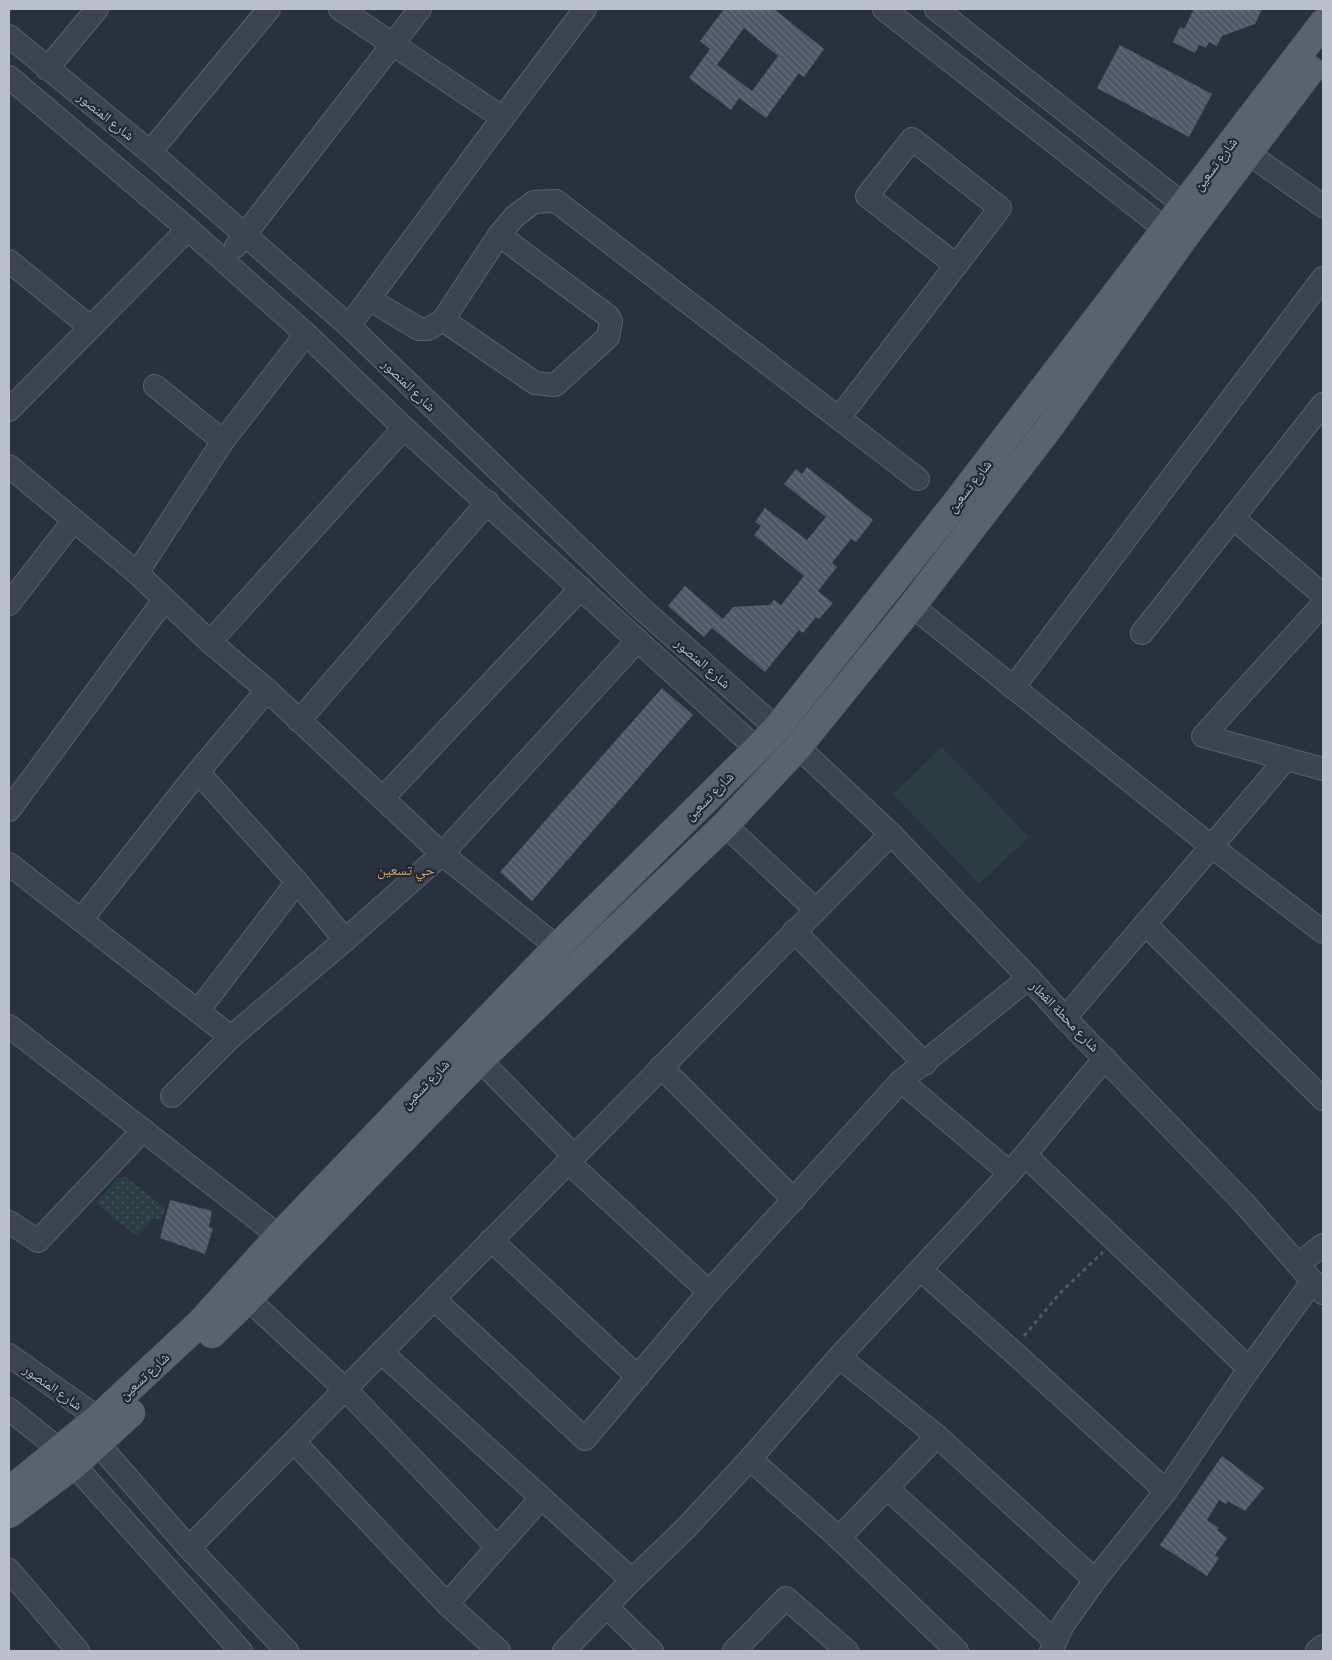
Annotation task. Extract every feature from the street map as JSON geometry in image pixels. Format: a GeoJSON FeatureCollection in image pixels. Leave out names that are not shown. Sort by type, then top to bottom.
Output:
{"type":"FeatureCollection","features":[{"type":"Feature","properties":{"kind":"main road","name":"شارع تسعين"},"geometry":{"type":"LineString","coordinates":[[98,1431],[279,1236],[557,947],[776,728],[955,504],[1323,23]]}},
{"type":"Feature","properties":{"kind":"main road","name":"شارع تسعين"},"geometry":{"type":"LineString","coordinates":[[9,1514],[67,1457],[248,1299],[480,1060],[725,825],[779,769],[912,606],[1049,428],[1186,235],[1323,54]]}},
{"type":"Feature","properties":{"kind":"main road","name":"شارع تسعين"},"geometry":{"type":"LineString","coordinates":[[9,1491],[67,1457]]}},
{"type":"Feature","properties":{"kind":"street"},"geometry":{"type":"LineString","coordinates":[[48,69],[97,9]]}},
{"type":"Feature","properties":{"kind":"street"},"geometry":{"type":"LineString","coordinates":[[150,152],[269,9]]}},
{"type":"Feature","properties":{"kind":"street"},"geometry":{"type":"LineString","coordinates":[[340,9],[503,118]]}},
{"type":"Feature","properties":{"kind":"street"},"geometry":{"type":"LineString","coordinates":[[224,261],[420,9]]}},
{"type":"Feature","properties":{"kind":"street"},"geometry":{"type":"LineString","coordinates":[[349,326],[585,9]]}},
{"type":"Feature","properties":{"kind":"street"},"geometry":{"type":"LineString","coordinates":[[884,9],[1165,229]]}},
{"type":"Feature","properties":{"kind":"street"},"geometry":{"type":"LineString","coordinates":[[936,9],[1184,205]]}},
{"type":"Feature","properties":{"kind":"street","name":"شارع المنصور"},"geometry":{"type":"LineString","coordinates":[[9,36],[150,152],[349,326],[642,609],[798,747]]}},
{"type":"Feature","properties":{"kind":"street","name":"شارع المنصور"},"geometry":{"type":"LineString","coordinates":[[9,77],[188,229],[306,334],[404,428],[488,502],[779,769]]}},
{"type":"Feature","properties":{"kind":"street"},"geometry":{"type":"LineString","coordinates":[[839,418],[1000,208],[912,140],[867,196],[956,264]]}},
{"type":"Feature","properties":{"kind":"street"},"geometry":{"type":"LineString","coordinates":[[1249,154],[1323,206]]}},
{"type":"Feature","properties":{"kind":"street"},"geometry":{"type":"LineString","coordinates":[[369,299],[419,329],[428,328],[443,320],[499,235],[515,216],[534,202],[556,201],[918,479]]}},
{"type":"Feature","properties":{"kind":"street"},"geometry":{"type":"LineString","coordinates":[[9,410],[188,229]]}},
{"type":"Feature","properties":{"kind":"street"},"geometry":{"type":"LineString","coordinates":[[443,320],[535,383],[555,385],[608,338],[611,321],[608,316],[499,235]]}},
{"type":"Feature","properties":{"kind":"street"},"geometry":{"type":"LineString","coordinates":[[9,261],[90,327]]}},
{"type":"Feature","properties":{"kind":"street"},"geometry":{"type":"LineString","coordinates":[[1013,688],[1323,278]]}},
{"type":"Feature","properties":{"kind":"street"},"geometry":{"type":"LineString","coordinates":[[137,573],[223,441],[306,334]]}},
{"type":"Feature","properties":{"kind":"street"},"geometry":{"type":"LineString","coordinates":[[155,386],[223,441]]}},
{"type":"Feature","properties":{"kind":"street"},"geometry":{"type":"LineString","coordinates":[[1142,633],[1323,404]]}},
{"type":"Feature","properties":{"kind":"street"},"geometry":{"type":"LineString","coordinates":[[210,642],[404,428]]}},
{"type":"Feature","properties":{"kind":"street"},"geometry":{"type":"LineString","coordinates":[[9,466],[137,573],[210,642],[267,690],[442,854],[557,947]]}},
{"type":"Feature","properties":{"kind":"street"},"geometry":{"type":"LineString","coordinates":[[300,721],[488,502]]}},
{"type":"Feature","properties":{"kind":"street"},"geometry":{"type":"LineString","coordinates":[[1233,518],[1321,592],[1203,736],[1323,769]]}},
{"type":"Feature","properties":{"kind":"street"},"geometry":{"type":"LineString","coordinates":[[9,604],[74,520]]}},
{"type":"Feature","properties":{"kind":"street"},"geometry":{"type":"LineString","coordinates":[[383,798],[581,588]]}},
{"type":"Feature","properties":{"kind":"street"},"geometry":{"type":"LineString","coordinates":[[9,810],[164,600]]}},
{"type":"Feature","properties":{"kind":"street"},"geometry":{"type":"LineString","coordinates":[[912,606],[1212,846],[1323,932]]}},
{"type":"Feature","properties":{"kind":"street"},"geometry":{"type":"LineString","coordinates":[[172,1096],[231,1037],[442,854],[638,640]]}},
{"type":"Feature","properties":{"kind":"street"},"geometry":{"type":"LineString","coordinates":[[81,920],[198,772],[267,690]]}},
{"type":"Feature","properties":{"kind":"street","name":"شارع محطة القطار"},"geometry":{"type":"LineString","coordinates":[[798,747],[891,834],[1244,1203],[1318,1287]]}},
{"type":"Feature","properties":{"kind":"street"},"geometry":{"type":"LineString","coordinates":[[1065,1018],[1286,759]]}},
{"type":"Feature","properties":{"kind":"street"},"geometry":{"type":"LineString","coordinates":[[198,772],[297,882],[345,940]]}},
{"type":"Feature","properties":{"kind":"street"},"geometry":{"type":"LineString","coordinates":[[725,825],[816,910]]}},
{"type":"Feature","properties":{"kind":"street"},"geometry":{"type":"LineString","coordinates":[[189,1548],[891,834]]}},
{"type":"Feature","properties":{"kind":"street"},"geometry":{"type":"LineString","coordinates":[[9,864],[231,1037]]}},
{"type":"Feature","properties":{"kind":"street"},"geometry":{"type":"LineString","coordinates":[[198,1011],[297,882]]}},
{"type":"Feature","properties":{"kind":"street"},"geometry":{"type":"LineString","coordinates":[[1145,924],[1323,1099]]}},
{"type":"Feature","properties":{"kind":"street"},"geometry":{"type":"LineString","coordinates":[[794,932],[924,1064]]}},
{"type":"Feature","properties":{"kind":"street"},"geometry":{"type":"LineString","coordinates":[[434,1299],[585,1439],[709,1292],[901,1081],[1029,978]]}},
{"type":"Feature","properties":{"kind":"street"},"geometry":{"type":"LineString","coordinates":[[9,1026],[279,1236]]}},
{"type":"Feature","properties":{"kind":"street"},"geometry":{"type":"LineString","coordinates":[[564,1651],[632,1580],[686,1528],[750,1460],[839,1357],[1010,1173],[1105,1058]]}},
{"type":"Feature","properties":{"kind":"street"},"geometry":{"type":"LineString","coordinates":[[480,1060],[571,1159],[709,1292]]}},
{"type":"Feature","properties":{"kind":"street"},"geometry":{"type":"LineString","coordinates":[[661,1067],[794,1200]]}},
{"type":"Feature","properties":{"kind":"street"},"geometry":{"type":"LineString","coordinates":[[901,1081],[1010,1173]]}},
{"type":"Feature","properties":{"kind":"street"},"geometry":{"type":"LineString","coordinates":[[9,1222],[38,1241],[143,1130]]}},
{"type":"Feature","properties":{"kind":"street"},"geometry":{"type":"LineString","coordinates":[[1025,1154],[1249,1369]]}},
{"type":"Feature","properties":{"kind":"street"},"geometry":{"type":"LineString","coordinates":[[491,1240],[638,1377]]}},
{"type":"Feature","properties":{"kind":"street"},"geometry":{"type":"LineString","coordinates":[[1298,1264],[1323,1245]]}},
{"type":"Feature","properties":{"kind":"street"},"geometry":{"type":"LineString","coordinates":[[921,1270],[1166,1491]]}},
{"type":"Feature","properties":{"kind":"street"},"geometry":{"type":"LineString","coordinates":[[887,1488],[1053,1646],[1063,1625],[1095,1580],[1166,1491],[1249,1369],[1318,1287]]}},
{"type":"Feature","properties":{"kind":"street"},"geometry":{"type":"LineString","coordinates":[[248,1299],[345,1389],[497,1547]]}},
{"type":"Feature","properties":{"kind":"street"},"geometry":{"type":"LineString","coordinates":[[381,1352],[632,1580]]}},
{"type":"Feature","properties":{"kind":"street","name":"شارع المنصور"},"geometry":{"type":"LineString","coordinates":[[9,1355],[98,1431],[189,1548],[288,1651]]}},
{"type":"Feature","properties":{"kind":"street"},"geometry":{"type":"LineString","coordinates":[[839,1357],[937,1436],[1095,1580]]}},
{"type":"Feature","properties":{"kind":"street"},"geometry":{"type":"LineString","coordinates":[[9,1409],[67,1457],[241,1651]]}},
{"type":"Feature","properties":{"kind":"street"},"geometry":{"type":"LineString","coordinates":[[839,1538],[937,1436]]}},
{"type":"Feature","properties":{"kind":"street"},"geometry":{"type":"LineString","coordinates":[[294,1442],[447,1604],[499,1651]]}},
{"type":"Feature","properties":{"kind":"street"},"geometry":{"type":"LineString","coordinates":[[750,1460],[839,1538],[957,1651]]}},
{"type":"Feature","properties":{"kind":"street"},"geometry":{"type":"LineString","coordinates":[[447,1604],[541,1498]]}},
{"type":"Feature","properties":{"kind":"street"},"geometry":{"type":"LineString","coordinates":[[9,1570],[78,1651]]}},
{"type":"Feature","properties":{"kind":"street"},"geometry":{"type":"LineString","coordinates":[[734,1651],[786,1598],[847,1651]]}},
{"type":"Feature","properties":{"kind":"street"},"geometry":{"type":"LineString","coordinates":[[607,1607],[652,1651]]}},
{"type":"Feature","properties":{"kind":"street"},"geometry":{"type":"LineString","coordinates":[[1317,1651],[1323,1646]]}},
{"type":"Feature","properties":{"kind":"path"},"geometry":{"type":"LineString","coordinates":[[1011,1350],[1038,1321],[1061,1292],[1115,1241]]}},
{"type":"Feature","properties":{"kind":"shaded area"},"geometry":{"type":"Polygon","coordinates":[[[942,747],[1029,837],[979,884],[893,794],[942,747]]]}},
{"type":"Feature","properties":{"kind":"shaded area"},"geometry":{"type":"Polygon","coordinates":[[[125,1176],[166,1209],[160,1220],[154,1218],[137,1236],[96,1203],[118,1178],[125,1176]]]}},
{"type":"Feature","properties":{"kind":"building"},"geometry":{"type":"Polygon","coordinates":[[[724,9],[774,9],[824,49],[804,77],[799,73],[766,118],[739,98],[731,110],[689,78],[710,49],[700,41],[724,9]],[[744,28],[717,65],[752,91],[778,56],[744,28]]]}},
{"type":"Feature","properties":{"kind":"building"},"geometry":{"type":"Polygon","coordinates":[[[1194,9],[1262,9],[1255,24],[1222,36],[1217,46],[1209,42],[1206,48],[1199,45],[1195,53],[1173,42],[1180,27],[1184,29],[1194,9]]]}},
{"type":"Feature","properties":{"kind":"building"},"geometry":{"type":"Polygon","coordinates":[[[1120,45],[1212,94],[1189,137],[1097,88],[1120,45]]]}},
{"type":"Feature","properties":{"kind":"building"},"geometry":{"type":"Polygon","coordinates":[[[807,467],[873,520],[856,542],[851,539],[832,563],[837,567],[818,591],[833,603],[819,619],[816,617],[803,633],[799,630],[765,672],[712,628],[704,637],[668,606],[685,586],[723,619],[733,607],[770,605],[774,600],[781,605],[804,576],[754,535],[761,526],[755,522],[765,508],[807,540],[826,517],[784,484],[796,469],[802,474],[807,467]]]}},
{"type":"Feature","properties":{"kind":"building"},"geometry":{"type":"Polygon","coordinates":[[[662,688],[693,715],[532,901],[500,872],[662,688]]]}},
{"type":"Feature","properties":{"kind":"building"},"geometry":{"type":"Polygon","coordinates":[[[170,1200],[212,1211],[209,1227],[213,1228],[205,1254],[160,1238],[170,1200]]]}},
{"type":"Feature","properties":{"kind":"building"},"geometry":{"type":"Polygon","coordinates":[[[1222,1456],[1264,1488],[1245,1511],[1228,1501],[1226,1504],[1219,1500],[1207,1520],[1219,1528],[1217,1530],[1227,1538],[1215,1555],[1219,1558],[1207,1576],[1160,1545],[1222,1456]]]}},
{"type":"Feature","properties":{"kind":"district","name":"حي تسعين"},"geometry":{"type":"Point","coordinates":[406,870]}}]}
